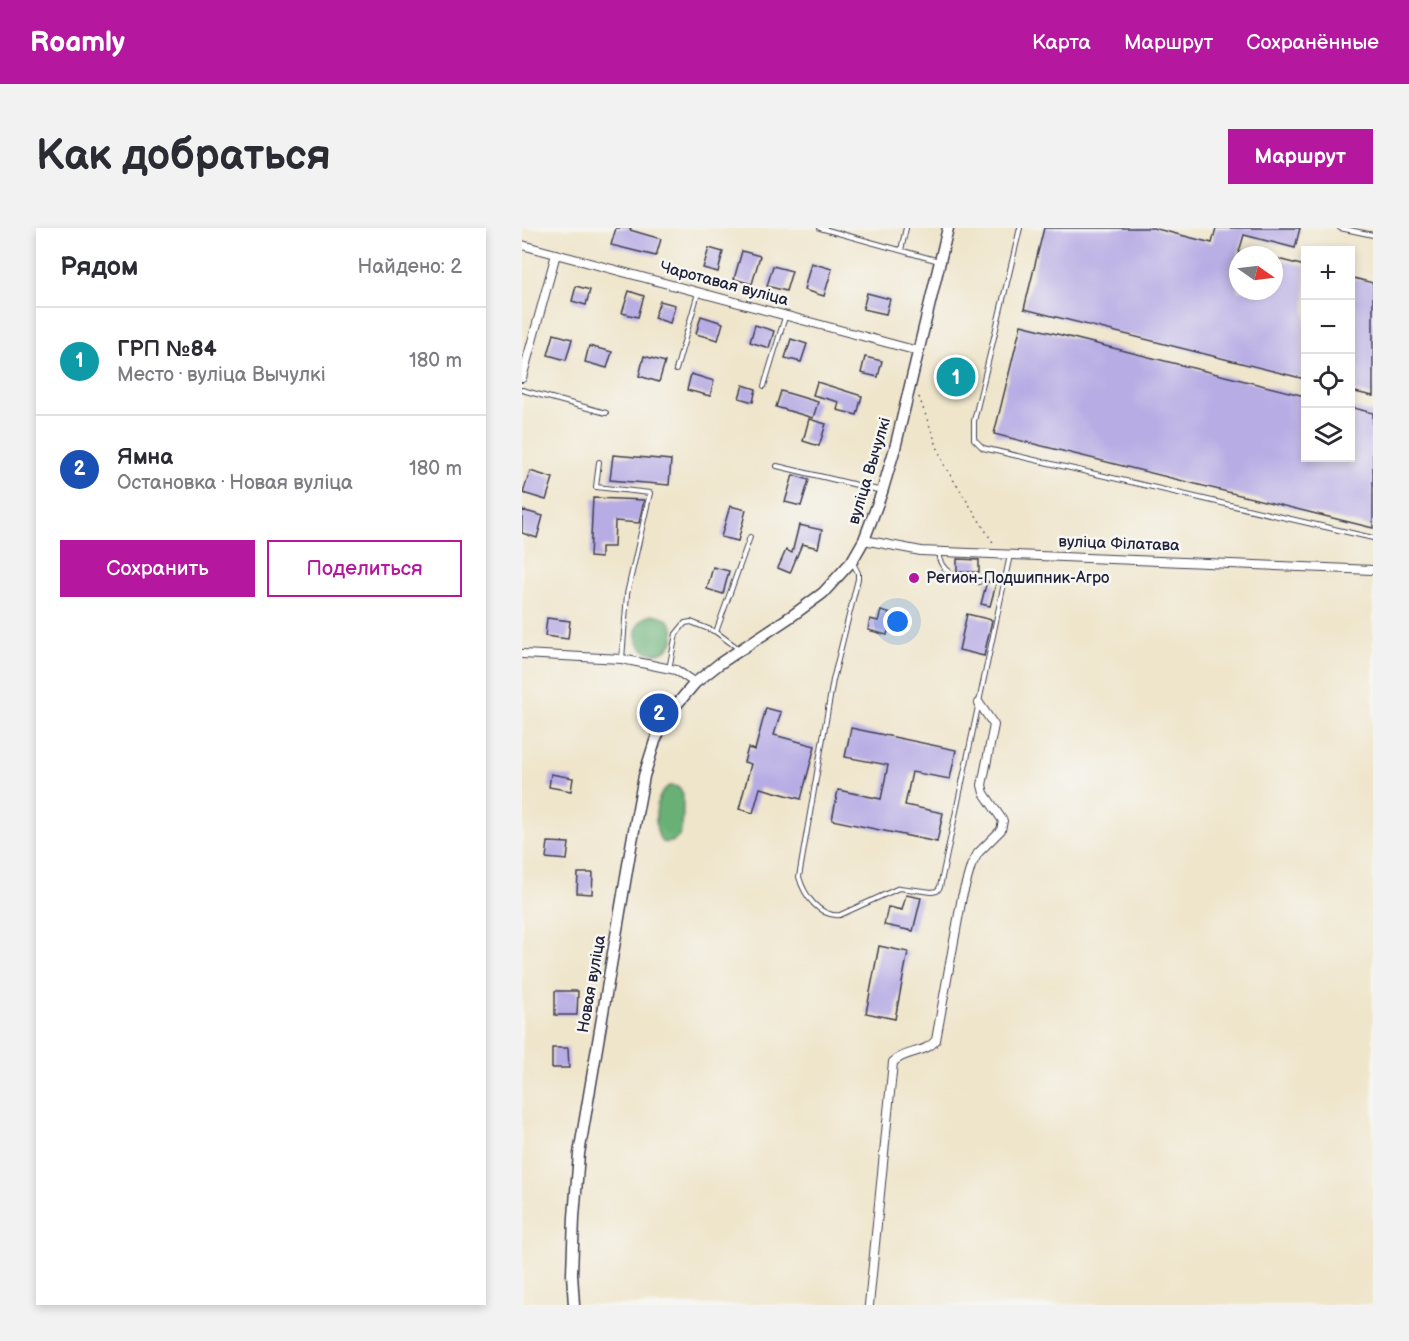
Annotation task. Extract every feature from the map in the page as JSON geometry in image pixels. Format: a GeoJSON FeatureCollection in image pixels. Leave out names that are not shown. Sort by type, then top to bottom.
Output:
{"type":"FeatureCollection","features":[{"type":"Feature","properties":{"kind":"street","name":"вуліца Вычулкі"},"geometry":{"type":"LineString","coordinates":[[695,683],[823,593],[852,561],[864,540],[882,492],[948,228]]}},
{"type":"Feature","properties":{"kind":"street","name":"Чаротавая вуліца"},"geometry":{"type":"LineString","coordinates":[[522,245],[918,351]]}},
{"type":"Feature","properties":{"kind":"street"},"geometry":{"type":"LineString","coordinates":[[522,378],[556,254]]}},
{"type":"Feature","properties":{"kind":"street","name":"вуліца Філатава"},"geometry":{"type":"LineString","coordinates":[[864,540],[901,548],[938,552],[1373,570]]}},
{"type":"Feature","properties":{"kind":"street"},"geometry":{"type":"LineString","coordinates":[[522,654],[622,659],[676,670],[695,683]]}},
{"type":"Feature","properties":{"kind":"street","name":"Новая вуліца"},"geometry":{"type":"LineString","coordinates":[[574,1305],[572,1274],[579,1154],[642,787],[655,741],[666,717],[695,683]]}},
{"type":"Feature","properties":{"kind":"street"},"geometry":{"type":"LineString","coordinates":[[869,1305],[893,1062],[898,1058],[926,1049],[936,1040],[962,897],[971,866],[978,853],[1003,826],[1001,817],[984,793],[982,785],[994,725],[979,702]]}},
{"type":"Feature","properties":{"kind":"lane"},"geometry":{"type":"LineString","coordinates":[[820,228],[940,261]]}},
{"type":"Feature","properties":{"kind":"lane"},"geometry":{"type":"LineString","coordinates":[[901,250],[906,228]]}},
{"type":"Feature","properties":{"kind":"lane"},"geometry":{"type":"LineString","coordinates":[[1020,228],[974,421],[974,439],[983,448],[1373,538]]}},
{"type":"Feature","properties":{"kind":"lane"},"geometry":{"type":"LineString","coordinates":[[1340,228],[1373,235]]}},
{"type":"Feature","properties":{"kind":"lane"},"geometry":{"type":"LineString","coordinates":[[676,370],[698,292]]}},
{"type":"Feature","properties":{"kind":"lane"},"geometry":{"type":"LineString","coordinates":[[764,386],[785,316]]}},
{"type":"Feature","properties":{"kind":"lane"},"geometry":{"type":"LineString","coordinates":[[522,390],[606,413]]}},
{"type":"Feature","properties":{"kind":"lane"},"geometry":{"type":"LineString","coordinates":[[599,462],[596,487],[650,493],[627,594],[622,659]]}},
{"type":"Feature","properties":{"kind":"lane"},"geometry":{"type":"LineString","coordinates":[[777,466],[882,492]]}},
{"type":"Feature","properties":{"kind":"lane"},"geometry":{"type":"LineString","coordinates":[[716,632],[750,537]]}},
{"type":"Feature","properties":{"kind":"lane"},"geometry":{"type":"LineString","coordinates":[[938,552],[939,561],[950,575],[979,582]]}},
{"type":"Feature","properties":{"kind":"lane"},"geometry":{"type":"LineString","coordinates":[[852,561],[858,573],[858,579],[832,680],[799,877],[802,888],[820,910],[826,914],[840,915],[899,888],[932,892],[937,891],[940,887],[1011,555]]}},
{"type":"Feature","properties":{"kind":"lane"},"geometry":{"type":"LineString","coordinates":[[669,669],[676,634],[685,623],[691,622],[716,632],[739,650]]}},
{"type":"Feature","properties":{"kind":"path"},"geometry":{"type":"LineString","coordinates":[[917,392],[944,465],[998,550]]}},
{"type":"Feature","properties":{"kind":"green space"},"geometry":{"type":"Polygon","coordinates":[[[655,615],[668,621],[674,634],[668,647],[655,653],[642,647],[636,634],[642,621],[655,615]]]}},
{"type":"Feature","properties":{"kind":"green space"},"geometry":{"type":"Polygon","coordinates":[[[669,786],[678,787],[683,794],[682,827],[676,839],[662,842],[657,829],[656,812],[660,797],[669,786]]]}},
{"type":"Feature","properties":{"kind":"building"},"geometry":{"type":"Polygon","coordinates":[[[616,228],[631,228],[630,230],[661,239],[656,256],[611,245],[616,228]]]}},
{"type":"Feature","properties":{"kind":"building"},"geometry":{"type":"Polygon","coordinates":[[[1044,228],[1153,228],[1212,243],[1216,228],[1300,228],[1295,248],[1244,235],[1241,246],[1229,246],[1229,300],[1283,300],[1283,260],[1301,265],[1301,378],[1024,309],[1044,228]]]}},
{"type":"Feature","properties":{"kind":"building"},"geometry":{"type":"Polygon","coordinates":[[[709,248],[723,252],[718,272],[703,268],[709,248]]]}},
{"type":"Feature","properties":{"kind":"building"},"geometry":{"type":"Polygon","coordinates":[[[742,251],[760,256],[752,284],[734,279],[742,251]]]}},
{"type":"Feature","properties":{"kind":"building"},"geometry":{"type":"Polygon","coordinates":[[[811,263],[832,269],[824,296],[804,290],[811,263]]]}},
{"type":"Feature","properties":{"kind":"building"},"geometry":{"type":"Polygon","coordinates":[[[773,266],[792,271],[786,291],[767,286],[773,266]]]}},
{"type":"Feature","properties":{"kind":"building"},"geometry":{"type":"Polygon","coordinates":[[[1355,278],[1373,283],[1373,396],[1355,392],[1355,278]]]}},
{"type":"Feature","properties":{"kind":"building"},"geometry":{"type":"Polygon","coordinates":[[[576,286],[590,290],[586,305],[572,301],[576,286]]]}},
{"type":"Feature","properties":{"kind":"building"},"geometry":{"type":"Polygon","coordinates":[[[629,291],[644,296],[638,317],[622,313],[629,291]]]}},
{"type":"Feature","properties":{"kind":"building"},"geometry":{"type":"Polygon","coordinates":[[[867,293],[890,299],[886,314],[863,309],[867,293]]]}},
{"type":"Feature","properties":{"kind":"building"},"geometry":{"type":"Polygon","coordinates":[[[660,301],[675,305],[670,323],[654,318],[660,301]]]}},
{"type":"Feature","properties":{"kind":"building"},"geometry":{"type":"Polygon","coordinates":[[[701,316],[723,323],[718,340],[696,334],[701,316]]]}},
{"type":"Feature","properties":{"kind":"building"},"geometry":{"type":"Polygon","coordinates":[[[755,325],[774,331],[769,348],[750,342],[755,325]]]}},
{"type":"Feature","properties":{"kind":"building"},"geometry":{"type":"Polygon","coordinates":[[[1021,325],[1301,395],[1301,462],[1355,462],[1355,408],[1373,413],[1373,528],[994,434],[1021,325]]]}},
{"type":"Feature","properties":{"kind":"building"},"geometry":{"type":"Polygon","coordinates":[[[554,334],[572,339],[566,360],[548,355],[554,334]]]}},
{"type":"Feature","properties":{"kind":"building"},"geometry":{"type":"Polygon","coordinates":[[[791,339],[807,344],[801,362],[785,358],[791,339]]]}},
{"type":"Feature","properties":{"kind":"building"},"geometry":{"type":"Polygon","coordinates":[[[589,346],[612,352],[607,368],[585,362],[589,346]]]}},
{"type":"Feature","properties":{"kind":"building"},"geometry":{"type":"Polygon","coordinates":[[[644,356],[665,362],[659,382],[639,376],[644,356]]]}},
{"type":"Feature","properties":{"kind":"building"},"geometry":{"type":"Polygon","coordinates":[[[865,357],[882,361],[878,377],[861,373],[865,357]]]}},
{"type":"Feature","properties":{"kind":"building"},"geometry":{"type":"Polygon","coordinates":[[[691,374],[714,381],[710,396],[687,390],[691,374]]]}},
{"type":"Feature","properties":{"kind":"building"},"geometry":{"type":"Polygon","coordinates":[[[817,382],[862,396],[857,415],[837,410],[839,402],[813,395],[817,382]]]}},
{"type":"Feature","properties":{"kind":"building"},"geometry":{"type":"Polygon","coordinates":[[[743,385],[756,389],[753,402],[739,398],[743,385]]]}},
{"type":"Feature","properties":{"kind":"building"},"geometry":{"type":"Polygon","coordinates":[[[781,391],[818,402],[813,418],[776,407],[781,391]]]}},
{"type":"Feature","properties":{"kind":"building"},"geometry":{"type":"Polygon","coordinates":[[[809,419],[826,424],[819,446],[803,441],[809,419]]]}},
{"type":"Feature","properties":{"kind":"building"},"geometry":{"type":"Polygon","coordinates":[[[613,455],[671,460],[669,485],[610,480],[613,455]]]}},
{"type":"Feature","properties":{"kind":"building"},"geometry":{"type":"Polygon","coordinates":[[[530,471],[553,478],[546,500],[523,493],[530,471]]]}},
{"type":"Feature","properties":{"kind":"building"},"geometry":{"type":"Polygon","coordinates":[[[793,475],[809,480],[801,506],[785,502],[793,475]]]}},
{"type":"Feature","properties":{"kind":"building"},"geometry":{"type":"Polygon","coordinates":[[[593,498],[644,500],[639,523],[615,521],[614,547],[601,547],[601,558],[590,557],[593,498]]]}},
{"type":"Feature","properties":{"kind":"building"},"geometry":{"type":"Polygon","coordinates":[[[730,506],[746,510],[738,541],[721,537],[730,506]]]}},
{"type":"Feature","properties":{"kind":"building"},"geometry":{"type":"Polygon","coordinates":[[[522,510],[543,516],[537,538],[522,533],[522,510]]]}},
{"type":"Feature","properties":{"kind":"building"},"geometry":{"type":"Polygon","coordinates":[[[799,525],[822,530],[818,548],[802,544],[790,573],[778,568],[786,550],[792,553],[799,525]]]}},
{"type":"Feature","properties":{"kind":"building"},"geometry":{"type":"Polygon","coordinates":[[[957,559],[979,560],[979,572],[957,572],[957,559]]]}},
{"type":"Feature","properties":{"kind":"building"},"geometry":{"type":"Polygon","coordinates":[[[713,567],[729,571],[723,594],[707,589],[713,567]]]}},
{"type":"Feature","properties":{"kind":"building"},"geometry":{"type":"Polygon","coordinates":[[[987,581],[996,584],[990,606],[981,604],[987,581]]]}},
{"type":"Feature","properties":{"kind":"building"},"geometry":{"type":"Polygon","coordinates":[[[881,611],[892,614],[887,635],[868,630],[870,619],[878,621],[881,611]]]}},
{"type":"Feature","properties":{"kind":"building"},"geometry":{"type":"Polygon","coordinates":[[[967,614],[992,620],[984,656],[959,650],[967,614]]]}},
{"type":"Feature","properties":{"kind":"building"},"geometry":{"type":"Polygon","coordinates":[[[547,618],[570,621],[568,639],[545,636],[547,618]]]}},
{"type":"Feature","properties":{"kind":"building"},"geometry":{"type":"Polygon","coordinates":[[[766,708],[781,712],[774,735],[815,746],[801,799],[760,788],[753,813],[739,809],[751,764],[744,762],[748,748],[755,750],[766,708]]]}},
{"type":"Feature","properties":{"kind":"building"},"geometry":{"type":"Polygon","coordinates":[[[851,728],[956,750],[950,779],[912,772],[905,805],[943,813],[937,842],[832,820],[838,790],[881,799],[888,765],[845,757],[851,728]]]}},
{"type":"Feature","properties":{"kind":"building"},"geometry":{"type":"Polygon","coordinates":[[[551,774],[573,778],[571,791],[549,787],[551,774]]]}},
{"type":"Feature","properties":{"kind":"building"},"geometry":{"type":"Polygon","coordinates":[[[548,842],[569,843],[567,860],[546,858],[548,842]]]}},
{"type":"Feature","properties":{"kind":"building"},"geometry":{"type":"Polygon","coordinates":[[[578,873],[593,873],[592,894],[577,893],[578,873]]]}},
{"type":"Feature","properties":{"kind":"building"},"geometry":{"type":"Polygon","coordinates":[[[906,895],[921,898],[913,931],[884,925],[888,907],[902,910],[906,895]]]}},
{"type":"Feature","properties":{"kind":"building"},"geometry":{"type":"Polygon","coordinates":[[[879,946],[908,952],[895,1019],[866,1013],[879,946]]]}},
{"type":"Feature","properties":{"kind":"building"},"geometry":{"type":"Polygon","coordinates":[[[555,991],[578,991],[577,1015],[555,1015],[555,991]]]}},
{"type":"Feature","properties":{"kind":"building"},"geometry":{"type":"Polygon","coordinates":[[[552,1048],[568,1048],[569,1068],[552,1068],[552,1048]]]}},
{"type":"Feature","properties":{"kind":"place","name":"ГРП №84"},"geometry":{"type":"Point","coordinates":[956,377]}},
{"type":"Feature","properties":{"kind":"place","name":"Регион-Подшипник-Агро"},"geometry":{"type":"Point","coordinates":[914,578]}},
{"type":"Feature","properties":{"kind":"place","name":"Ямна"},"geometry":{"type":"Point","coordinates":[659,713]}}]}
